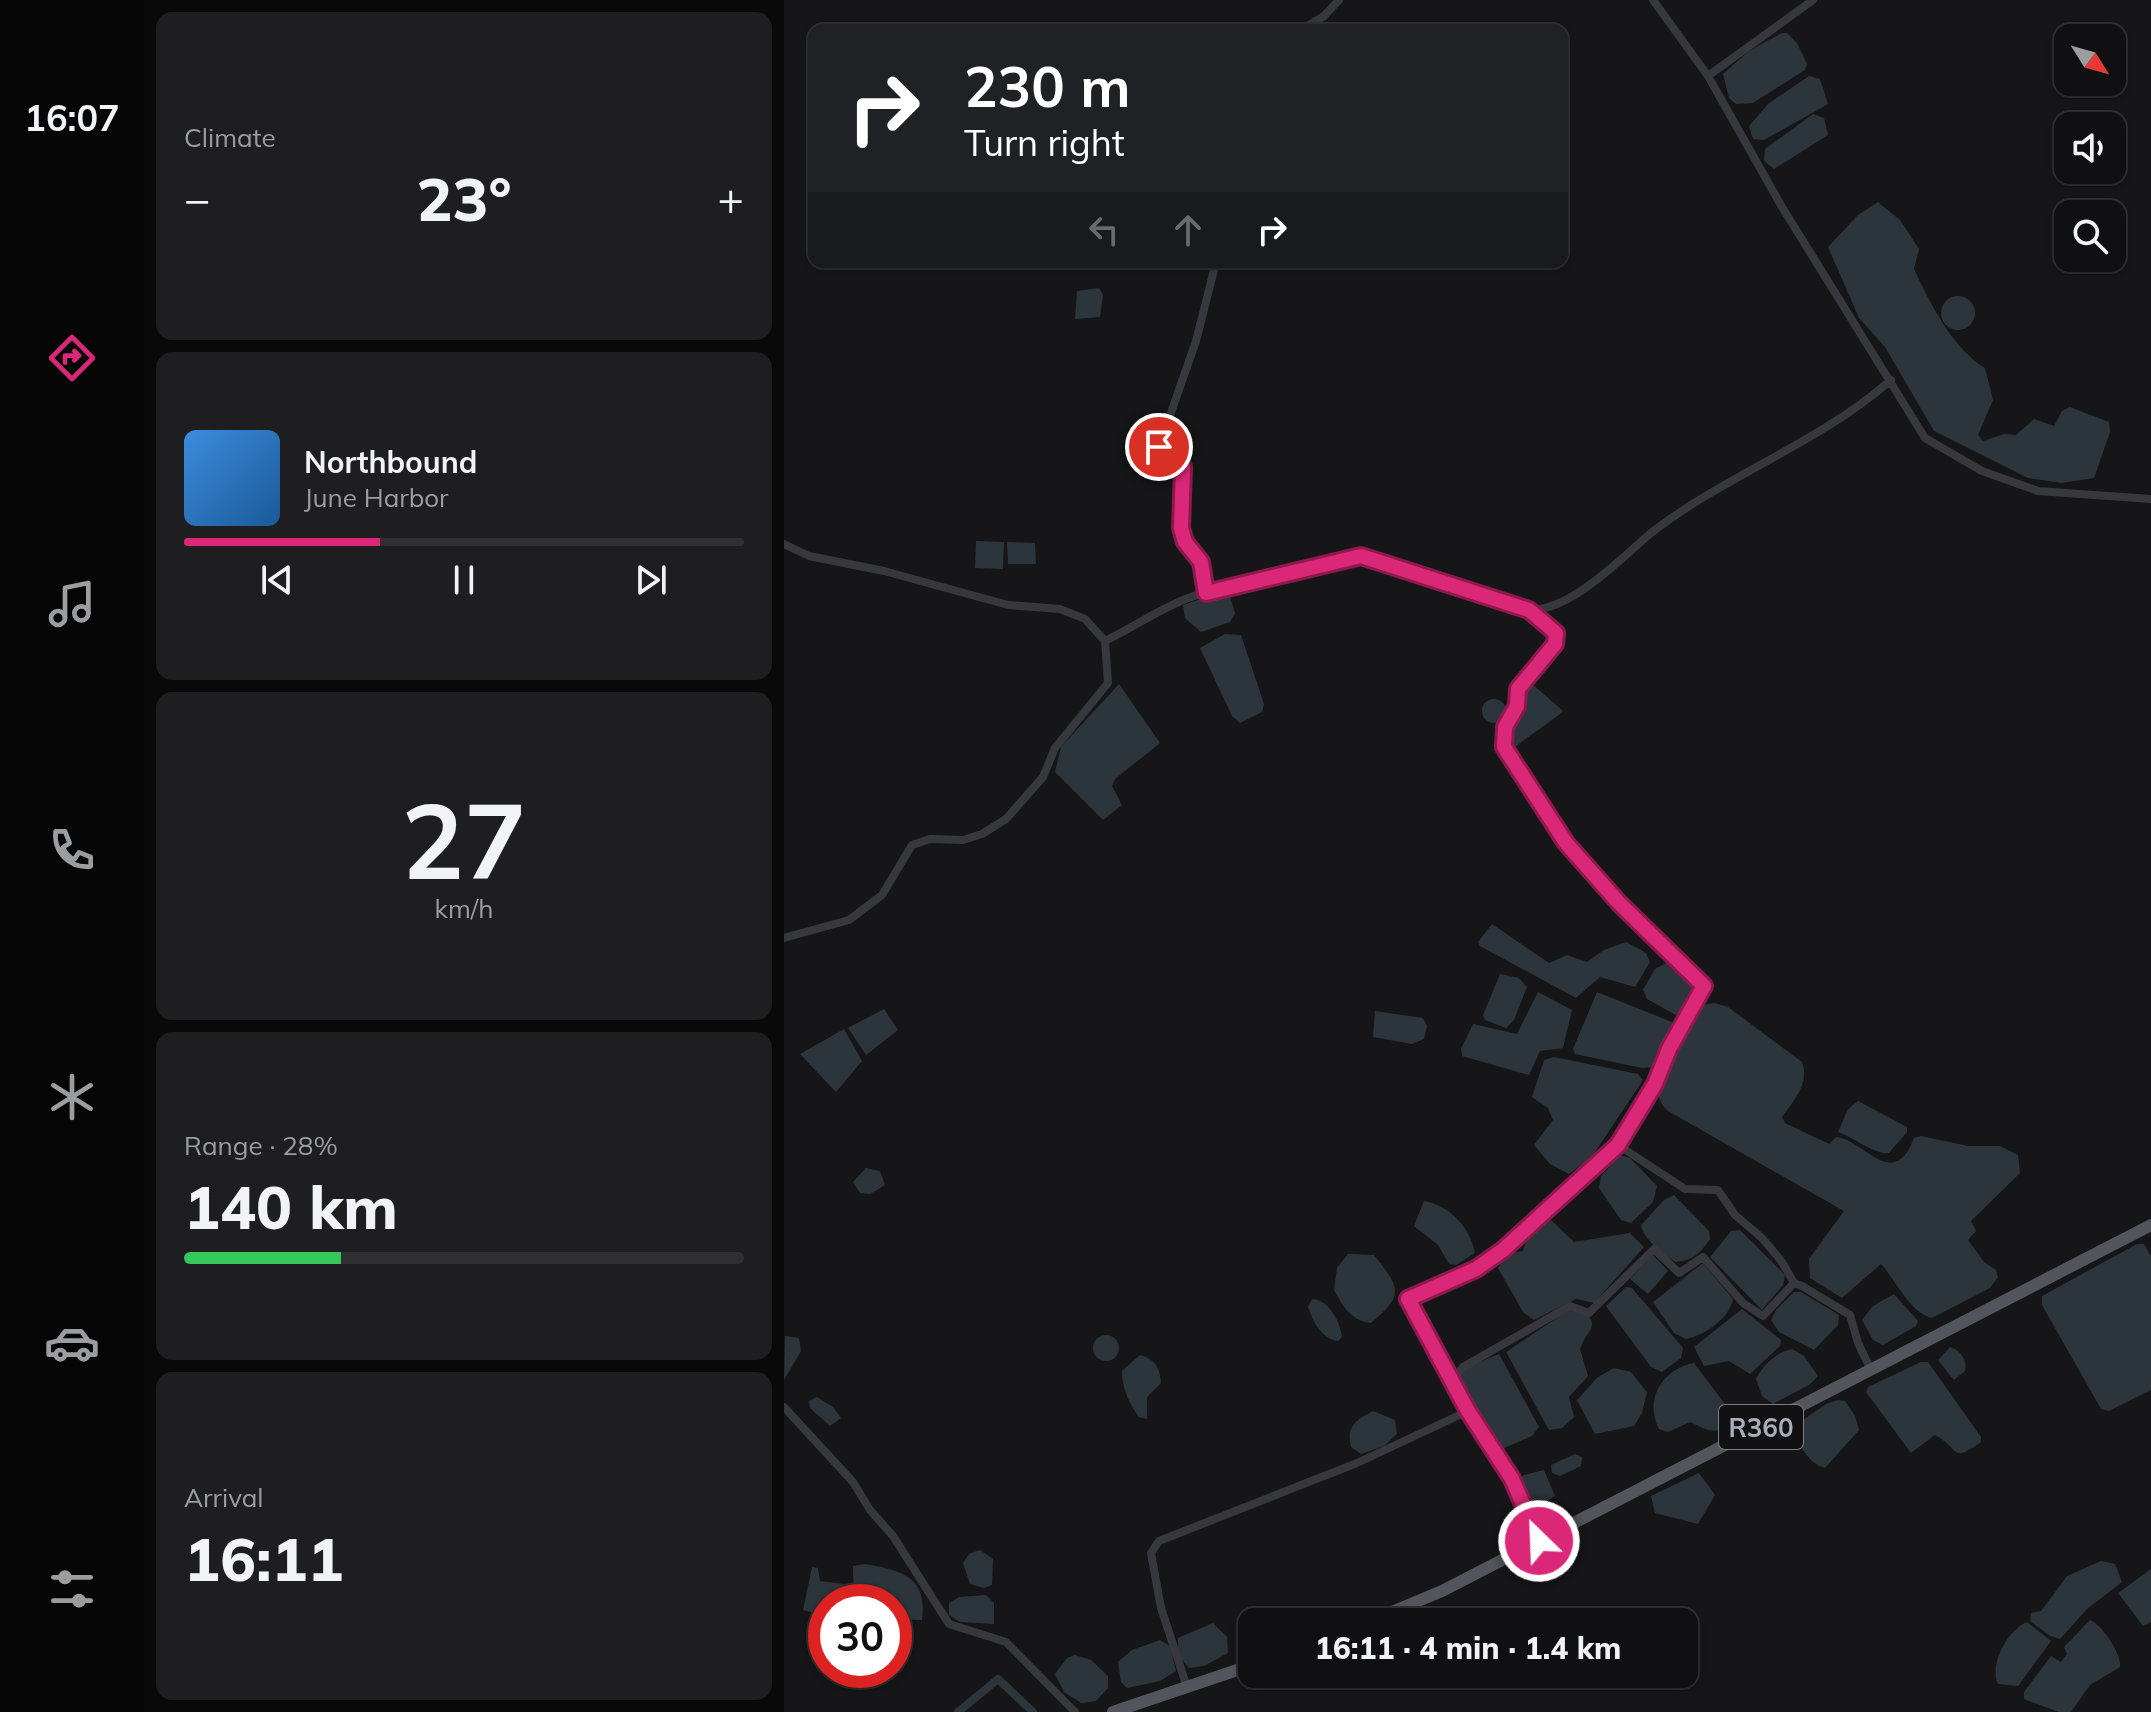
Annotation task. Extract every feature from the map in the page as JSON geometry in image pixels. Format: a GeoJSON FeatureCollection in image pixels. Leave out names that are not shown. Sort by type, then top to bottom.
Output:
{"type":"FeatureCollection","features":[{"type":"Feature","properties":{"kind":"main road","name":"R360"},"geometry":{"type":"LineString","coordinates":[[1401,1608],[1442,1591],[2151,1225]]}},
{"type":"Feature","properties":{"kind":"main road"},"geometry":{"type":"LineString","coordinates":[[1113,1712],[1238,1670]]}},
{"type":"Feature","properties":{"kind":"street"},"geometry":{"type":"LineString","coordinates":[[1311,24],[1324,16],[1339,0]]}},
{"type":"Feature","properties":{"kind":"street"},"geometry":{"type":"LineString","coordinates":[[1653,0],[1708,76],[1782,207],[1925,438],[1982,471],[2038,491],[2151,499]]}},
{"type":"Feature","properties":{"kind":"street"},"geometry":{"type":"LineString","coordinates":[[1708,76],[1813,0]]}},
{"type":"Feature","properties":{"kind":"street"},"geometry":{"type":"LineString","coordinates":[[1206,593],[1201,562],[1185,542],[1181,528],[1183,467],[1164,459],[1159,447],[1196,341],[1214,268]]}},
{"type":"Feature","properties":{"kind":"street"},"geometry":{"type":"LineString","coordinates":[[1529,610],[1558,605],[1691,504],[1800,445],[1891,380]]}},
{"type":"Feature","properties":{"kind":"street"},"geometry":{"type":"LineString","coordinates":[[784,544],[809,556],[884,571],[1008,605],[1060,609],[1085,619],[1105,641],[1108,683],[1055,748],[1043,777],[1006,819],[982,834],[963,840],[930,839],[912,845],[882,895],[849,920],[784,938]]}},
{"type":"Feature","properties":{"kind":"street"},"geometry":{"type":"LineString","coordinates":[[1105,641],[1179,602],[1206,593],[1361,556],[1529,610],[1557,637],[1518,689],[1517,706],[1505,727],[1504,747],[1566,843],[1619,903],[1704,986],[1669,1049],[1655,1084],[1618,1145],[1503,1250],[1476,1269],[1408,1299],[1468,1411],[1512,1479],[1539,1541]]}},
{"type":"Feature","properties":{"kind":"street"},"geometry":{"type":"LineString","coordinates":[[1618,1145],[1685,1189],[1718,1190],[1735,1215],[1762,1238],[1782,1262],[1794,1283],[1850,1315],[1858,1343],[1871,1370]]}},
{"type":"Feature","properties":{"kind":"street"},"geometry":{"type":"LineString","coordinates":[[1453,1380],[1463,1367],[1570,1306],[1589,1313],[1654,1249],[1679,1273],[1703,1257],[1743,1303],[1763,1316],[1794,1283]]}},
{"type":"Feature","properties":{"kind":"street"},"geometry":{"type":"LineString","coordinates":[[784,1407],[853,1482],[870,1510],[893,1536],[949,1624],[1006,1642],[1075,1712]]}},
{"type":"Feature","properties":{"kind":"street"},"geometry":{"type":"LineString","coordinates":[[1187,1687],[1161,1608],[1151,1553],[1159,1541],[1357,1463],[1468,1411]]}},
{"type":"Feature","properties":{"kind":"shaded area"},"geometry":{"type":"Polygon","coordinates":[[[1787,33],[1797,43],[1807,64],[1805,70],[1753,103],[1736,104],[1729,98],[1723,74],[1749,51],[1787,33]]]}},
{"type":"Feature","properties":{"kind":"shaded area"},"geometry":{"type":"Polygon","coordinates":[[[1809,76],[1820,79],[1828,104],[1764,140],[1753,139],[1749,126],[1768,104],[1809,76]]]}},
{"type":"Feature","properties":{"kind":"shaded area"},"geometry":{"type":"Polygon","coordinates":[[[1813,114],[1824,118],[1828,135],[1774,169],[1764,161],[1765,149],[1813,114]]]}},
{"type":"Feature","properties":{"kind":"shaded area"},"geometry":{"type":"Polygon","coordinates":[[[1878,202],[1900,220],[1919,249],[1914,269],[1943,324],[1962,349],[1985,368],[1993,400],[1978,435],[1983,441],[2004,434],[2016,435],[2034,419],[2054,426],[2062,411],[2070,407],[2109,422],[2110,432],[2094,478],[2061,483],[2028,478],[1934,431],[1885,347],[1859,318],[1828,247],[1858,215],[1878,202]]]}},
{"type":"Feature","properties":{"kind":"shaded area"},"geometry":{"type":"Polygon","coordinates":[[[1099,288],[1103,295],[1100,317],[1075,319],[1077,291],[1099,288]]]}},
{"type":"Feature","properties":{"kind":"shaded area"},"geometry":{"type":"Polygon","coordinates":[[[1958,296],[1970,301],[1975,313],[1970,325],[1958,330],[1946,325],[1941,313],[1946,301],[1958,296]]]}},
{"type":"Feature","properties":{"kind":"shaded area"},"geometry":{"type":"Polygon","coordinates":[[[976,541],[1004,542],[1003,569],[975,568],[976,541]]]}},
{"type":"Feature","properties":{"kind":"shaded area"},"geometry":{"type":"Polygon","coordinates":[[[1007,542],[1035,543],[1036,564],[1008,564],[1007,542]]]}},
{"type":"Feature","properties":{"kind":"shaded area"},"geometry":{"type":"Polygon","coordinates":[[[1228,590],[1235,613],[1230,622],[1201,632],[1185,618],[1183,605],[1228,590]]]}},
{"type":"Feature","properties":{"kind":"shaded area"},"geometry":{"type":"Polygon","coordinates":[[[1225,634],[1241,635],[1264,704],[1262,712],[1240,723],[1232,716],[1200,648],[1225,634]]]}},
{"type":"Feature","properties":{"kind":"shaded area"},"geometry":{"type":"Polygon","coordinates":[[[1530,682],[1563,711],[1513,749],[1506,744],[1507,737],[1518,713],[1521,691],[1530,682]]]}},
{"type":"Feature","properties":{"kind":"shaded area"},"geometry":{"type":"Polygon","coordinates":[[[1119,684],[1160,743],[1115,779],[1112,786],[1122,805],[1103,820],[1055,772],[1061,747],[1119,684]]]}},
{"type":"Feature","properties":{"kind":"shaded area"},"geometry":{"type":"Polygon","coordinates":[[[1494,699],[1502,703],[1506,711],[1502,719],[1494,723],[1486,719],[1482,711],[1486,703],[1494,699]]]}},
{"type":"Feature","properties":{"kind":"shaded area"},"geometry":{"type":"Polygon","coordinates":[[[1492,924],[1549,963],[1567,955],[1587,962],[1604,950],[1626,942],[1646,953],[1650,962],[1635,987],[1600,977],[1576,998],[1480,946],[1478,942],[1492,924]]]}},
{"type":"Feature","properties":{"kind":"shaded area"},"geometry":{"type":"Polygon","coordinates":[[[1668,962],[1692,979],[1696,986],[1676,1015],[1647,999],[1643,990],[1655,969],[1668,962]]]}},
{"type":"Feature","properties":{"kind":"shaded area"},"geometry":{"type":"Polygon","coordinates":[[[1500,974],[1519,978],[1527,987],[1514,1020],[1506,1028],[1485,1020],[1483,1015],[1500,974]]]}},
{"type":"Feature","properties":{"kind":"shaded area"},"geometry":{"type":"Polygon","coordinates":[[[1538,992],[1572,1010],[1563,1048],[1540,1051],[1529,1075],[1462,1056],[1461,1049],[1473,1024],[1517,1034],[1538,992]]]}},
{"type":"Feature","properties":{"kind":"shaded area"},"geometry":{"type":"Polygon","coordinates":[[[1597,992],[1672,1022],[1672,1029],[1655,1067],[1642,1068],[1575,1054],[1573,1049],[1597,992]]]}},
{"type":"Feature","properties":{"kind":"shaded area"},"geometry":{"type":"Polygon","coordinates":[[[1714,1003],[1728,1007],[1802,1062],[1804,1077],[1796,1098],[1782,1117],[1785,1123],[1829,1144],[1836,1137],[1847,1140],[1887,1162],[1897,1161],[1906,1154],[1914,1138],[1921,1136],[1968,1146],[2000,1146],[2018,1155],[2020,1173],[1971,1221],[1976,1231],[1968,1240],[1984,1262],[1996,1270],[1998,1277],[1990,1288],[1932,1318],[1910,1303],[1881,1264],[1842,1298],[1810,1278],[1809,1259],[1844,1211],[1668,1111],[1660,1100],[1665,1073],[1677,1049],[1703,1005],[1714,1003]]]}},
{"type":"Feature","properties":{"kind":"shaded area"},"geometry":{"type":"Polygon","coordinates":[[[884,1009],[898,1030],[866,1055],[848,1028],[884,1009]]]}},
{"type":"Feature","properties":{"kind":"shaded area"},"geometry":{"type":"Polygon","coordinates":[[[1375,1011],[1423,1018],[1427,1026],[1424,1039],[1412,1044],[1373,1037],[1375,1011]]]}},
{"type":"Feature","properties":{"kind":"shaded area"},"geometry":{"type":"Polygon","coordinates":[[[844,1029],[862,1061],[836,1092],[800,1054],[844,1029]]]}},
{"type":"Feature","properties":{"kind":"shaded area"},"geometry":{"type":"Polygon","coordinates":[[[1554,1057],[1638,1074],[1643,1080],[1591,1158],[1569,1174],[1550,1164],[1534,1145],[1553,1120],[1548,1108],[1532,1097],[1544,1060],[1554,1057]]]}},
{"type":"Feature","properties":{"kind":"shaded area"},"geometry":{"type":"Polygon","coordinates":[[[1858,1101],[1907,1127],[1907,1132],[1889,1153],[1877,1151],[1838,1132],[1848,1109],[1858,1101]]]}},
{"type":"Feature","properties":{"kind":"shaded area"},"geometry":{"type":"Polygon","coordinates":[[[1620,1155],[1630,1158],[1657,1186],[1653,1202],[1631,1223],[1621,1220],[1599,1188],[1601,1176],[1620,1155]]]}},
{"type":"Feature","properties":{"kind":"shaded area"},"geometry":{"type":"Polygon","coordinates":[[[866,1168],[880,1171],[885,1185],[870,1194],[860,1193],[853,1182],[866,1168]]]}},
{"type":"Feature","properties":{"kind":"shaded area"},"geometry":{"type":"Polygon","coordinates":[[[1674,1195],[1709,1231],[1710,1239],[1696,1255],[1675,1262],[1650,1241],[1641,1225],[1664,1200],[1674,1195]]]}},
{"type":"Feature","properties":{"kind":"shaded area"},"geometry":{"type":"Polygon","coordinates":[[[1424,1201],[1442,1207],[1457,1219],[1469,1235],[1475,1253],[1456,1265],[1449,1264],[1438,1245],[1414,1226],[1424,1201]]]}},
{"type":"Feature","properties":{"kind":"shaded area"},"geometry":{"type":"Polygon","coordinates":[[[1551,1220],[1574,1242],[1630,1233],[1644,1247],[1594,1303],[1576,1299],[1534,1320],[1523,1312],[1498,1268],[1510,1253],[1523,1251],[1526,1241],[1551,1220]]]}},
{"type":"Feature","properties":{"kind":"shaded area"},"geometry":{"type":"Polygon","coordinates":[[[1740,1230],[1785,1275],[1783,1285],[1762,1310],[1710,1257],[1731,1231],[1740,1230]]]}},
{"type":"Feature","properties":{"kind":"shaded area"},"geometry":{"type":"Polygon","coordinates":[[[2137,1244],[2144,1244],[2151,1256],[2151,1390],[2109,1411],[2101,1409],[2042,1305],[2042,1296],[2137,1244]]]}},
{"type":"Feature","properties":{"kind":"shaded area"},"geometry":{"type":"Polygon","coordinates":[[[1348,1254],[1374,1255],[1394,1285],[1395,1292],[1389,1305],[1371,1323],[1353,1316],[1334,1290],[1337,1268],[1348,1254]]]}},
{"type":"Feature","properties":{"kind":"shaded area"},"geometry":{"type":"Polygon","coordinates":[[[1653,1255],[1668,1271],[1648,1294],[1630,1279],[1653,1255]]]}},
{"type":"Feature","properties":{"kind":"shaded area"},"geometry":{"type":"Polygon","coordinates":[[[1703,1263],[1733,1299],[1727,1313],[1715,1325],[1686,1339],[1674,1333],[1653,1302],[1703,1263]]]}},
{"type":"Feature","properties":{"kind":"shaded area"},"geometry":{"type":"Polygon","coordinates":[[[1626,1287],[1632,1288],[1683,1348],[1681,1358],[1662,1372],[1651,1367],[1606,1306],[1626,1287]]]}},
{"type":"Feature","properties":{"kind":"shaded area"},"geometry":{"type":"Polygon","coordinates":[[[1794,1292],[1801,1292],[1839,1315],[1838,1325],[1814,1350],[1779,1332],[1771,1320],[1776,1310],[1794,1292]]]}},
{"type":"Feature","properties":{"kind":"shaded area"},"geometry":{"type":"Polygon","coordinates":[[[1894,1294],[1918,1321],[1916,1326],[1883,1345],[1873,1340],[1862,1320],[1873,1306],[1894,1294]]]}},
{"type":"Feature","properties":{"kind":"shaded area"},"geometry":{"type":"Polygon","coordinates":[[[1312,1299],[1324,1303],[1333,1312],[1342,1337],[1338,1341],[1327,1337],[1315,1323],[1308,1307],[1312,1299]]]}},
{"type":"Feature","properties":{"kind":"shaded area"},"geometry":{"type":"Polygon","coordinates":[[[1572,1308],[1592,1322],[1580,1349],[1588,1376],[1569,1397],[1574,1417],[1562,1428],[1549,1430],[1506,1352],[1572,1308]]]}},
{"type":"Feature","properties":{"kind":"shaded area"},"geometry":{"type":"Polygon","coordinates":[[[1742,1309],[1781,1340],[1780,1346],[1750,1374],[1729,1361],[1704,1366],[1694,1347],[1742,1309]]]}},
{"type":"Feature","properties":{"kind":"shaded area"},"geometry":{"type":"Polygon","coordinates":[[[1106,1335],[1115,1339],[1119,1348],[1115,1357],[1106,1361],[1097,1357],[1093,1348],[1097,1339],[1106,1335]]]}},
{"type":"Feature","properties":{"kind":"shaded area"},"geometry":{"type":"Polygon","coordinates":[[[785,1336],[799,1338],[801,1351],[784,1380],[785,1336]]]}},
{"type":"Feature","properties":{"kind":"shaded area"},"geometry":{"type":"Polygon","coordinates":[[[1950,1347],[1960,1353],[1965,1363],[1965,1371],[1954,1380],[1938,1360],[1950,1347]]]}},
{"type":"Feature","properties":{"kind":"shaded area"},"geometry":{"type":"Polygon","coordinates":[[[1792,1349],[1804,1356],[1818,1376],[1809,1385],[1773,1404],[1762,1396],[1756,1379],[1771,1360],[1792,1349]]]}},
{"type":"Feature","properties":{"kind":"shaded area"},"geometry":{"type":"Polygon","coordinates":[[[1499,1354],[1539,1427],[1532,1436],[1502,1449],[1458,1380],[1467,1367],[1499,1354]]]}},
{"type":"Feature","properties":{"kind":"shaded area"},"geometry":{"type":"Polygon","coordinates":[[[1140,1355],[1153,1362],[1161,1383],[1147,1397],[1147,1419],[1139,1417],[1132,1406],[1122,1378],[1122,1371],[1140,1355]]]}},
{"type":"Feature","properties":{"kind":"shaded area"},"geometry":{"type":"Polygon","coordinates":[[[1921,1362],[1928,1362],[1981,1437],[1981,1442],[1971,1449],[1956,1452],[1935,1435],[1911,1453],[1866,1392],[1868,1387],[1921,1362]]]}},
{"type":"Feature","properties":{"kind":"shaded area"},"geometry":{"type":"Polygon","coordinates":[[[1694,1363],[1727,1407],[1731,1415],[1729,1422],[1715,1431],[1690,1422],[1668,1432],[1659,1429],[1654,1407],[1659,1387],[1673,1372],[1694,1363]]]}},
{"type":"Feature","properties":{"kind":"shaded area"},"geometry":{"type":"Polygon","coordinates":[[[1614,1368],[1631,1372],[1647,1392],[1642,1413],[1634,1426],[1595,1434],[1577,1400],[1598,1377],[1614,1368]]]}},
{"type":"Feature","properties":{"kind":"shaded area"},"geometry":{"type":"Polygon","coordinates":[[[817,1397],[833,1407],[841,1418],[830,1426],[810,1408],[809,1401],[817,1397]]]}},
{"type":"Feature","properties":{"kind":"shaded area"},"geometry":{"type":"Polygon","coordinates":[[[1845,1401],[1855,1416],[1859,1430],[1825,1468],[1814,1463],[1806,1454],[1792,1434],[1793,1427],[1826,1404],[1845,1401]]]}},
{"type":"Feature","properties":{"kind":"shaded area"},"geometry":{"type":"Polygon","coordinates":[[[1373,1411],[1395,1420],[1397,1434],[1384,1446],[1361,1454],[1351,1447],[1351,1429],[1373,1411]]]}},
{"type":"Feature","properties":{"kind":"shaded area"},"geometry":{"type":"Polygon","coordinates":[[[1575,1454],[1582,1457],[1581,1466],[1560,1476],[1552,1473],[1551,1465],[1575,1454]]]}},
{"type":"Feature","properties":{"kind":"shaded area"},"geometry":{"type":"Polygon","coordinates":[[[1544,1470],[1555,1496],[1530,1511],[1525,1508],[1516,1483],[1524,1475],[1544,1470]]]}},
{"type":"Feature","properties":{"kind":"shaded area"},"geometry":{"type":"Polygon","coordinates":[[[1699,1473],[1715,1495],[1698,1524],[1655,1513],[1651,1496],[1699,1473]]]}},
{"type":"Feature","properties":{"kind":"shaded area"},"geometry":{"type":"Polygon","coordinates":[[[980,1550],[993,1559],[992,1585],[984,1588],[970,1584],[963,1563],[969,1554],[980,1550]]]}},
{"type":"Feature","properties":{"kind":"shaded area"},"geometry":{"type":"Polygon","coordinates":[[[2101,1561],[2115,1564],[2122,1582],[2087,1609],[2060,1639],[2050,1636],[2030,1621],[2031,1613],[2041,1611],[2067,1576],[2101,1561]]]}},
{"type":"Feature","properties":{"kind":"shaded area"},"geometry":{"type":"Polygon","coordinates":[[[865,1564],[890,1569],[909,1578],[921,1594],[922,1620],[912,1620],[912,1584],[854,1584],[853,1566],[865,1564]]]}},
{"type":"Feature","properties":{"kind":"shaded area"},"geometry":{"type":"Polygon","coordinates":[[[812,1567],[818,1568],[820,1581],[844,1584],[808,1584],[812,1567]]]}},
{"type":"Feature","properties":{"kind":"shaded area"},"geometry":{"type":"Polygon","coordinates":[[[2151,1569],[2151,1622],[2143,1626],[2118,1593],[2151,1569]]]}},
{"type":"Feature","properties":{"kind":"shaded area"},"geometry":{"type":"Polygon","coordinates":[[[808,1586],[808,1611],[803,1610],[808,1586]]]}},
{"type":"Feature","properties":{"kind":"shaded area"},"geometry":{"type":"Polygon","coordinates":[[[986,1595],[994,1603],[994,1624],[960,1622],[949,1615],[949,1603],[959,1597],[986,1595]]]}},
{"type":"Feature","properties":{"kind":"shaded area"},"geometry":{"type":"Polygon","coordinates":[[[2090,1620],[2110,1640],[2120,1667],[2090,1685],[2071,1712],[2059,1712],[2024,1699],[2024,1692],[2051,1656],[2061,1662],[2067,1654],[2064,1647],[2090,1620]]]}},
{"type":"Feature","properties":{"kind":"shaded area"},"geometry":{"type":"Polygon","coordinates":[[[2027,1622],[2051,1641],[2018,1686],[1998,1684],[1996,1667],[2002,1649],[2013,1632],[2027,1622]]]}},
{"type":"Feature","properties":{"kind":"shaded area"},"geometry":{"type":"Polygon","coordinates":[[[1213,1623],[1227,1637],[1228,1653],[1204,1666],[1189,1668],[1178,1655],[1178,1638],[1213,1623]]]}},
{"type":"Feature","properties":{"kind":"shaded area"},"geometry":{"type":"Polygon","coordinates":[[[1160,1640],[1170,1646],[1176,1671],[1160,1681],[1127,1688],[1121,1682],[1118,1662],[1132,1650],[1160,1640]]]}},
{"type":"Feature","properties":{"kind":"shaded area"},"geometry":{"type":"Polygon","coordinates":[[[1075,1655],[1091,1660],[1108,1676],[1108,1688],[1096,1701],[1081,1703],[1064,1692],[1055,1674],[1067,1658],[1075,1655]]]}},
{"type":"Feature","properties":{"kind":"waterway"},"geometry":{"type":"LineString","coordinates":[[958,1712],[998,1679],[1033,1712]]}},
{"type":"Feature","properties":{"kind":"route"},"geometry":{"type":"LineString","coordinates":[[1159,447],[1164,459],[1183,467],[1181,528],[1185,542],[1201,562],[1206,593],[1361,556],[1384,560],[1449,587],[1529,610],[1556,633],[1555,644],[1518,689],[1515,712],[1505,727],[1504,747],[1566,843],[1619,903],[1704,986],[1669,1049],[1655,1084],[1618,1145],[1503,1250],[1476,1269],[1408,1299],[1468,1411],[1512,1479],[1539,1541]]}}]}
